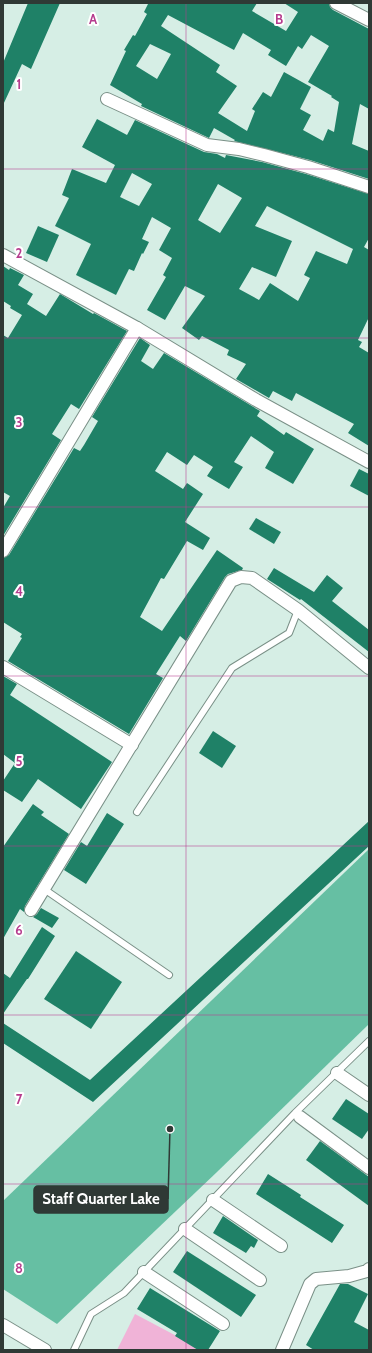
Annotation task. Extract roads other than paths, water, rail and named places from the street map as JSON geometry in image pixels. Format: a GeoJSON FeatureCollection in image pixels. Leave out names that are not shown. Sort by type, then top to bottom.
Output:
{"type":"FeatureCollection","features":[{"type":"Feature","properties":{"kind":"street"},"geometry":{"type":"LineString","coordinates":[[336,3],[369,20]]}},
{"type":"Feature","properties":{"kind":"street"},"geometry":{"type":"LineString","coordinates":[[106,99],[207,146],[238,149],[264,155],[308,167],[369,188]]}},
{"type":"Feature","properties":{"kind":"street"},"geometry":{"type":"LineString","coordinates":[[3,255],[137,328],[256,400],[369,462]]}},
{"type":"Feature","properties":{"kind":"street"},"geometry":{"type":"LineString","coordinates":[[3,550],[137,328]]}},
{"type":"Feature","properties":{"kind":"street"},"geometry":{"type":"LineString","coordinates":[[31,910],[231,581],[241,577],[252,578],[298,610],[369,668]]}},
{"type":"Feature","properties":{"kind":"street"},"geometry":{"type":"LineString","coordinates":[[3,667],[132,746]]}},
{"type":"Feature","properties":{"kind":"street"},"geometry":{"type":"LineString","coordinates":[[337,1073],[369,1095]]}},
{"type":"Feature","properties":{"kind":"street"},"geometry":{"type":"LineString","coordinates":[[300,1116],[369,1168]]}},
{"type":"Feature","properties":{"kind":"street"},"geometry":{"type":"LineString","coordinates":[[213,1200],[281,1246]]}},
{"type":"Feature","properties":{"kind":"street"},"geometry":{"type":"LineString","coordinates":[[185,1229],[260,1280]]}},
{"type":"Feature","properties":{"kind":"street"},"geometry":{"type":"LineString","coordinates":[[282,1350],[310,1284],[316,1279],[349,1276],[367,1271],[369,1269]]}},
{"type":"Feature","properties":{"kind":"street"},"geometry":{"type":"LineString","coordinates":[[144,1272],[223,1324]]}},
{"type":"Feature","properties":{"kind":"street"},"geometry":{"type":"LineString","coordinates":[[3,1325],[45,1350]]}},
{"type":"Feature","properties":{"kind":"lane"},"geometry":{"type":"LineString","coordinates":[[137,812],[232,668],[289,633],[298,610]]}},
{"type":"Feature","properties":{"kind":"lane"},"geometry":{"type":"LineString","coordinates":[[44,889],[169,975]]}},
{"type":"Feature","properties":{"kind":"lane"},"geometry":{"type":"LineString","coordinates":[[74,1350],[91,1314],[124,1293],[295,1113],[369,1041]]}},
{"type":"Feature","properties":{"kind":"place","name":"Staff Quarter Lake"},"geometry":{"type":"Point","coordinates":[170,1129]}}]}
